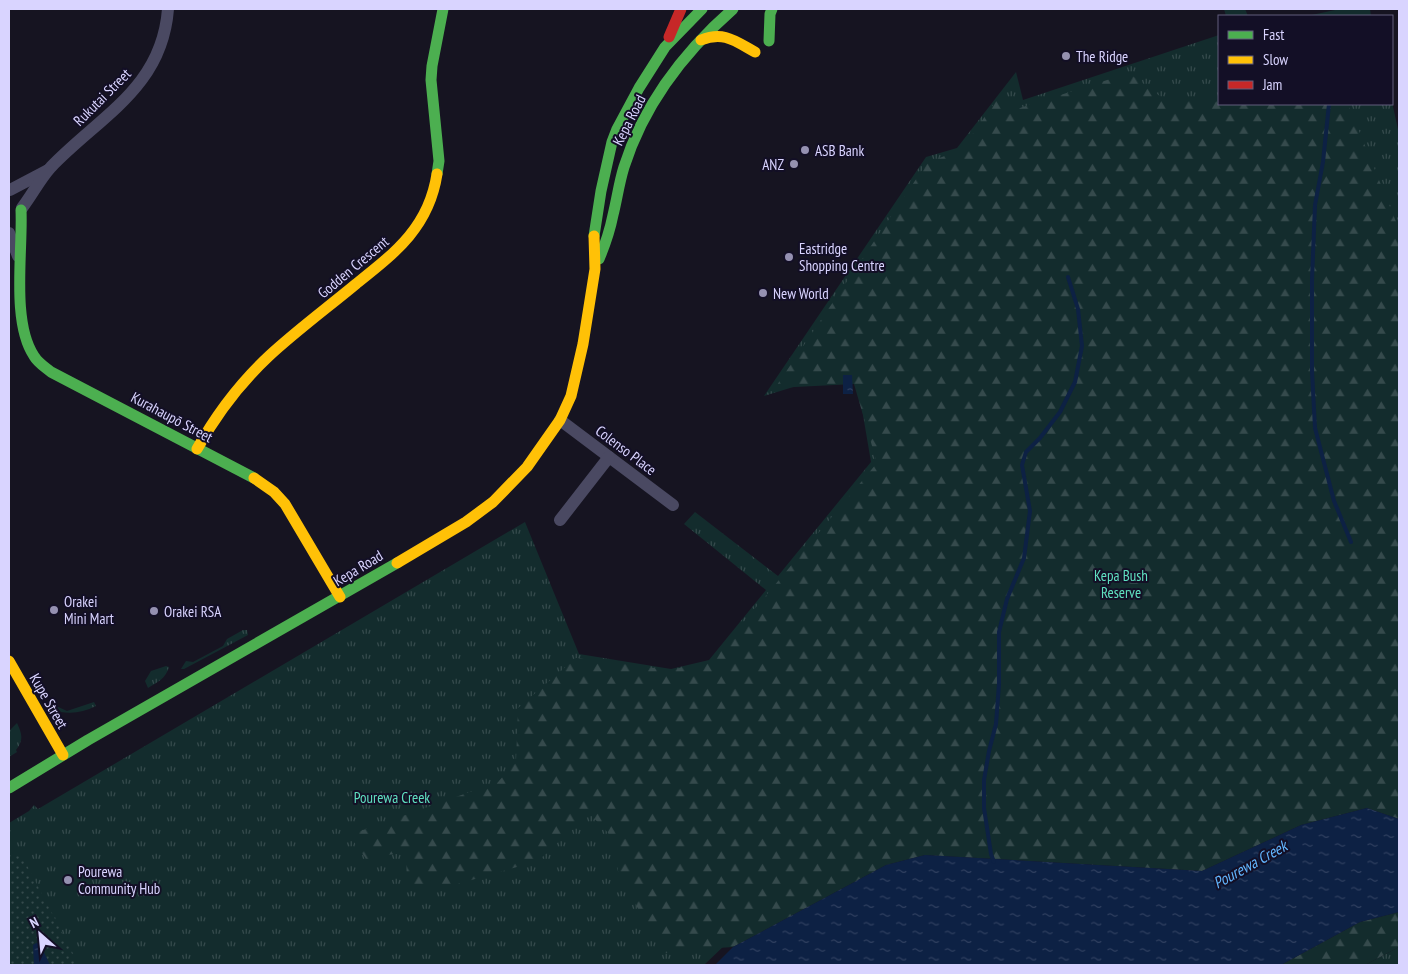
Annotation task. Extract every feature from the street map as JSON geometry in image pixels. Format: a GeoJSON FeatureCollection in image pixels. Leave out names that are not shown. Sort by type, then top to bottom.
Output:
{"type":"FeatureCollection","features":[{"type":"Feature","properties":{"kind":"main road","name":"Godden Crescent"},"geometry":{"type":"LineString","coordinates":[[197,449],[214,419],[253,372],[268,357],[398,250],[416,228],[432,196],[438,170],[439,161],[431,80],[443,9]]}},
{"type":"Feature","properties":{"kind":"main road"},"geometry":{"type":"LineString","coordinates":[[665,47],[681,9]]}},
{"type":"Feature","properties":{"kind":"main road","name":"Kepa Road"},"geometry":{"type":"LineString","coordinates":[[9,788],[62,755],[340,597],[466,522],[486,508],[527,467],[560,420],[570,396],[583,344],[595,269],[594,232],[612,142],[638,88],[665,47],[702,9]]}},
{"type":"Feature","properties":{"kind":"main road"},"geometry":{"type":"LineString","coordinates":[[769,41],[770,14],[772,9]]}},
{"type":"Feature","properties":{"kind":"main road","name":"Kepa Road"},"geometry":{"type":"LineString","coordinates":[[595,269],[608,234],[620,180],[632,144],[660,92],[681,62],[729,10]]}},
{"type":"Feature","properties":{"kind":"main road"},"geometry":{"type":"LineString","coordinates":[[699,41],[710,36],[727,36],[755,52]]}},
{"type":"Feature","properties":{"kind":"main road","name":"Kurahaupō Street"},"geometry":{"type":"LineString","coordinates":[[22,209],[23,229],[20,261],[22,319],[25,335],[32,354],[51,372],[254,478],[280,498],[340,597]]}},
{"type":"Feature","properties":{"kind":"main road","name":"Kupe Street"},"geometry":{"type":"LineString","coordinates":[[9,661],[62,755]]}},
{"type":"Feature","properties":{"kind":"street","name":"Rukutai Street"},"geometry":{"type":"LineString","coordinates":[[22,209],[50,168],[130,96],[148,73],[167,27],[168,9]]}},
{"type":"Feature","properties":{"kind":"street","name":"Rukutai Street"},"geometry":{"type":"LineString","coordinates":[[9,190],[50,168]]}},
{"type":"Feature","properties":{"kind":"street"},"geometry":{"type":"LineString","coordinates":[[9,190],[16,191],[21,197],[22,209],[15,216],[9,217]]}},
{"type":"Feature","properties":{"kind":"street","name":"Kurahaupō Street"},"geometry":{"type":"LineString","coordinates":[[9,233],[20,261]]}},
{"type":"Feature","properties":{"kind":"street","name":"Colenso Place"},"geometry":{"type":"LineString","coordinates":[[560,420],[672,506]]}},
{"type":"Feature","properties":{"kind":"street"},"geometry":{"type":"LineString","coordinates":[[560,520],[609,457]]}},
{"type":"Feature","properties":{"kind":"green space"},"geometry":{"type":"Polygon","coordinates":[[[1224,9],[1245,9],[1248,15],[1226,15],[1224,9]]]}},
{"type":"Feature","properties":{"kind":"green space"},"geometry":{"type":"Polygon","coordinates":[[[1340,9],[1370,9],[1371,15],[1312,15],[1340,9]]]}},
{"type":"Feature","properties":{"kind":"green space","name":"Kepa Bush Reserve"},"geometry":{"type":"Polygon","coordinates":[[[1218,35],[1218,105],[1393,105],[1399,134],[1399,802],[935,800],[726,944],[704,965],[9,965],[9,823],[29,811],[34,805],[38,809],[525,522],[579,654],[671,669],[709,660],[766,590],[684,524],[695,512],[778,576],[871,462],[855,368],[764,396],[926,157],[957,148],[1016,72],[1023,100],[1218,35]]]}},
{"type":"Feature","properties":{"kind":"green space","name":"Kepa Bush Reserve"},"geometry":{"type":"Polygon","coordinates":[[[1129,73],[1165,100],[1218,101],[1218,105],[1348,105],[1399,229],[1399,819],[1367,808],[1301,825],[1202,871],[925,855],[886,865],[733,947],[666,953],[652,935],[618,871],[613,838],[589,813],[538,861],[454,885],[407,885],[406,853],[386,855],[372,867],[349,835],[498,782],[516,762],[518,708],[576,658],[671,670],[711,661],[877,463],[854,384],[775,388],[927,163],[962,149],[1000,95],[1014,110],[1129,73]]]}},
{"type":"Feature","properties":{"kind":"green space"},"geometry":{"type":"Polygon","coordinates":[[[243,630],[247,630],[248,635],[181,669],[186,661],[193,662],[223,646],[227,639],[243,630]]]}},
{"type":"Feature","properties":{"kind":"green space"},"geometry":{"type":"Polygon","coordinates":[[[166,666],[169,667],[164,677],[148,688],[145,681],[151,671],[166,666]]]}},
{"type":"Feature","properties":{"kind":"green space"},"geometry":{"type":"Polygon","coordinates":[[[94,702],[96,706],[74,713],[61,712],[56,706],[67,711],[94,702]]]}},
{"type":"Feature","properties":{"kind":"green space"},"geometry":{"type":"Polygon","coordinates":[[[17,723],[21,740],[16,750],[17,752],[9,757],[9,731],[17,723]]]}},
{"type":"Feature","properties":{"kind":"green space"},"geometry":{"type":"Polygon","coordinates":[[[21,854],[78,965],[9,965],[9,858],[21,854]]]}},
{"type":"Feature","properties":{"kind":"green space"},"geometry":{"type":"Polygon","coordinates":[[[1399,912],[1399,947],[1365,965],[1281,965],[1360,922],[1399,912]]]}},
{"type":"Feature","properties":{"kind":"green space"},"geometry":{"type":"Polygon","coordinates":[[[1399,947],[1399,965],[1365,965],[1399,947]]]}},
{"type":"Feature","properties":{"kind":"water"},"geometry":{"type":"Polygon","coordinates":[[[843,375],[852,375],[853,394],[843,394],[843,375]]]}},
{"type":"Feature","properties":{"kind":"water","name":"Pourewa Creek"},"geometry":{"type":"Polygon","coordinates":[[[1367,808],[1399,819],[1399,912],[1360,922],[1281,965],[715,965],[733,947],[886,865],[925,855],[1202,871],[1301,825],[1367,808]]]}},
{"type":"Feature","properties":{"kind":"water"},"geometry":{"type":"Polygon","coordinates":[[[36,943],[40,944],[50,965],[34,965],[33,945],[36,943]]]}},
{"type":"Feature","properties":{"kind":"waterway"},"geometry":{"type":"LineString","coordinates":[[1329,105],[1323,162],[1315,205],[1312,280],[1312,371],[1315,428],[1334,501],[1351,542]]}},
{"type":"Feature","properties":{"kind":"waterway"},"geometry":{"type":"LineString","coordinates":[[994,862],[984,808],[984,780],[996,724],[999,684],[999,632],[1007,599],[1024,558],[1030,511],[1022,465],[1026,452],[1040,438],[1060,412],[1075,382],[1082,346],[1078,309],[1068,277]]}},
{"type":"Feature","properties":{"kind":"traffic: fast"},"geometry":{"type":"LineString","coordinates":[[437,174],[439,161],[431,80],[443,9]]}},
{"type":"Feature","properties":{"kind":"traffic: fast"},"geometry":{"type":"LineString","coordinates":[[594,236],[601,191],[612,142],[617,129],[639,88],[665,47],[702,9]]}},
{"type":"Feature","properties":{"kind":"traffic: fast"},"geometry":{"type":"LineString","coordinates":[[599,259],[632,144],[654,101],[682,61],[733,9]]}},
{"type":"Feature","properties":{"kind":"traffic: fast"},"geometry":{"type":"LineString","coordinates":[[769,41],[770,14],[772,9]]}},
{"type":"Feature","properties":{"kind":"traffic: fast"},"geometry":{"type":"LineString","coordinates":[[21,210],[20,305],[27,342],[37,361],[51,372],[254,478]]}},
{"type":"Feature","properties":{"kind":"traffic: fast"},"geometry":{"type":"LineString","coordinates":[[9,788],[88,740],[397,563]]}},
{"type":"Feature","properties":{"kind":"traffic: slow"},"geometry":{"type":"LineString","coordinates":[[701,40],[709,37],[729,38],[755,52]]}},
{"type":"Feature","properties":{"kind":"traffic: slow"},"geometry":{"type":"LineString","coordinates":[[197,449],[229,400],[258,366],[397,250],[418,224],[426,209],[433,193],[437,174]]}},
{"type":"Feature","properties":{"kind":"traffic: slow"},"geometry":{"type":"LineString","coordinates":[[397,563],[466,522],[493,502],[527,467],[560,420],[571,396],[583,344],[595,269],[594,236]]}},
{"type":"Feature","properties":{"kind":"traffic: slow"},"geometry":{"type":"LineString","coordinates":[[254,478],[274,492],[285,504],[340,597]]}},
{"type":"Feature","properties":{"kind":"traffic: slow"},"geometry":{"type":"LineString","coordinates":[[9,661],[63,755]]}},
{"type":"Feature","properties":{"kind":"traffic: jam"},"geometry":{"type":"LineString","coordinates":[[669,37],[681,9]]}},
{"type":"Feature","properties":{"kind":"place","name":"The Ridge"},"geometry":{"type":"Point","coordinates":[1066,56]}},
{"type":"Feature","properties":{"kind":"place","name":"ASB Bank"},"geometry":{"type":"Point","coordinates":[805,150]}},
{"type":"Feature","properties":{"kind":"place","name":"ANZ"},"geometry":{"type":"Point","coordinates":[794,164]}},
{"type":"Feature","properties":{"kind":"place","name":"Eastridge Shopping Centre"},"geometry":{"type":"Point","coordinates":[789,257]}},
{"type":"Feature","properties":{"kind":"place","name":"New World"},"geometry":{"type":"Point","coordinates":[763,293]}},
{"type":"Feature","properties":{"kind":"place","name":"Orakei Mini Mart"},"geometry":{"type":"Point","coordinates":[54,610]}},
{"type":"Feature","properties":{"kind":"place","name":"Orakei RSA"},"geometry":{"type":"Point","coordinates":[154,611]}},
{"type":"Feature","properties":{"kind":"place","name":"Pourewa Community Hub"},"geometry":{"type":"Point","coordinates":[68,880]}}]}
